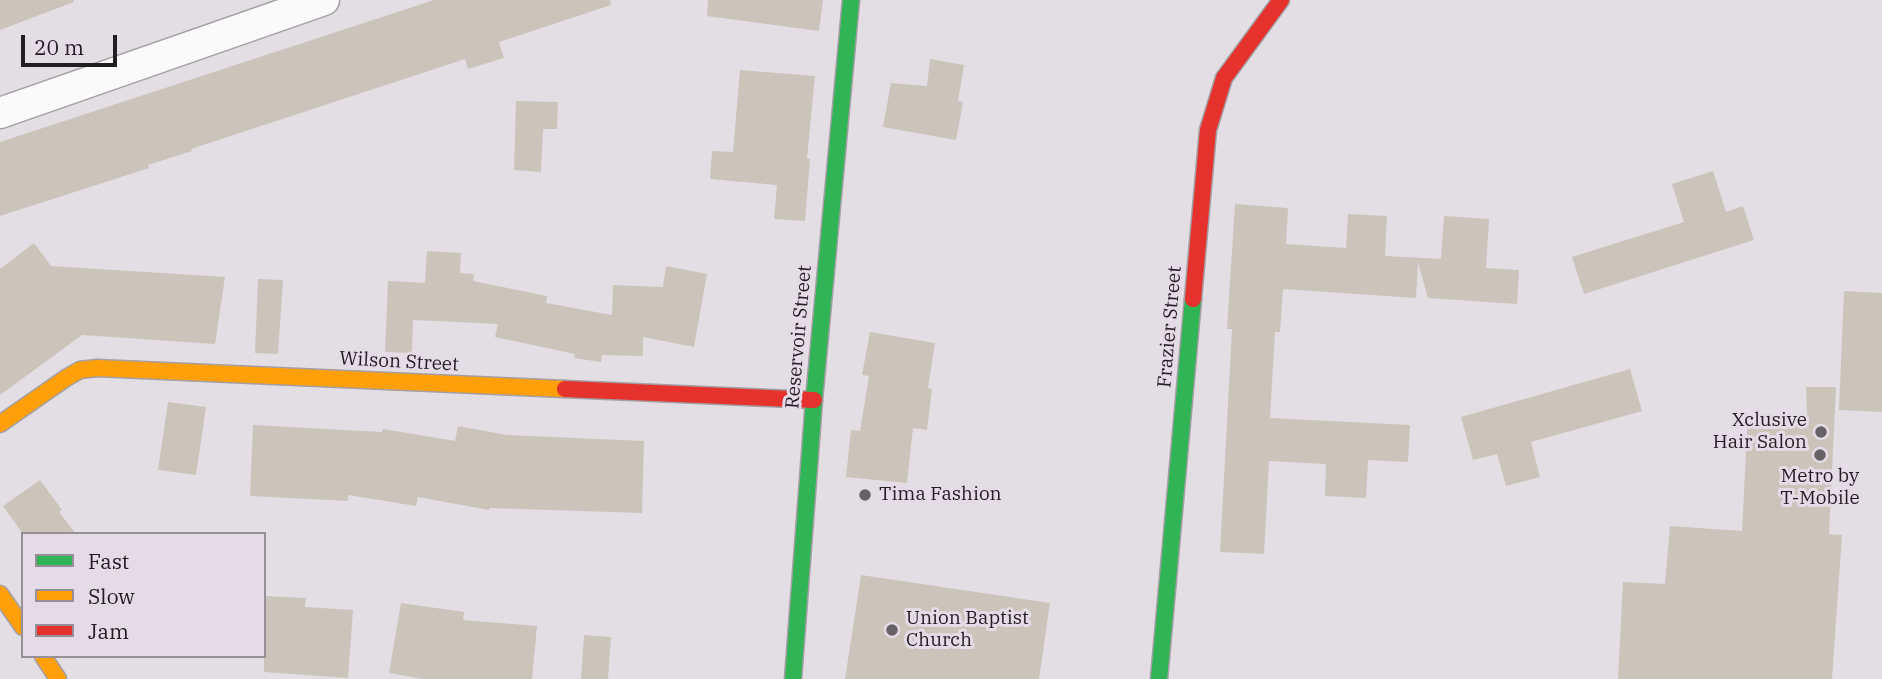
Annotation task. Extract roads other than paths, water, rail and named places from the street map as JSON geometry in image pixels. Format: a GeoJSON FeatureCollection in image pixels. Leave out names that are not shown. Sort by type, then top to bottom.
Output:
{"type":"FeatureCollection","features":[{"type":"Feature","properties":{"kind":"street"},"geometry":{"type":"LineString","coordinates":[[0,113],[324,0]]}},
{"type":"Feature","properties":{"kind":"street","name":"Reservoir Street"},"geometry":{"type":"LineString","coordinates":[[793,679],[814,400],[851,0]]}},
{"type":"Feature","properties":{"kind":"street","name":"Frazier Street"},"geometry":{"type":"LineString","coordinates":[[1159,679],[1208,130],[1224,78],[1281,0]]}},
{"type":"Feature","properties":{"kind":"street","name":"Wilson Street"},"geometry":{"type":"LineString","coordinates":[[0,424],[65,378],[80,370],[97,368],[814,400]]}},
{"type":"Feature","properties":{"kind":"street"},"geometry":{"type":"LineString","coordinates":[[0,594],[21,624]]}},
{"type":"Feature","properties":{"kind":"street"},"geometry":{"type":"LineString","coordinates":[[44,658],[58,679]]}},
{"type":"Feature","properties":{"kind":"place","name":"Xclusive Hair Salon"},"geometry":{"type":"Point","coordinates":[1821,432]}},
{"type":"Feature","properties":{"kind":"place","name":"Metro by T-Mobile"},"geometry":{"type":"Point","coordinates":[1820,455]}},
{"type":"Feature","properties":{"kind":"place","name":"Tima Fashion"},"geometry":{"type":"Point","coordinates":[865,495]}},
{"type":"Feature","properties":{"kind":"place","name":"Union Baptist Church"},"geometry":{"type":"Point","coordinates":[892,630]}}]}
